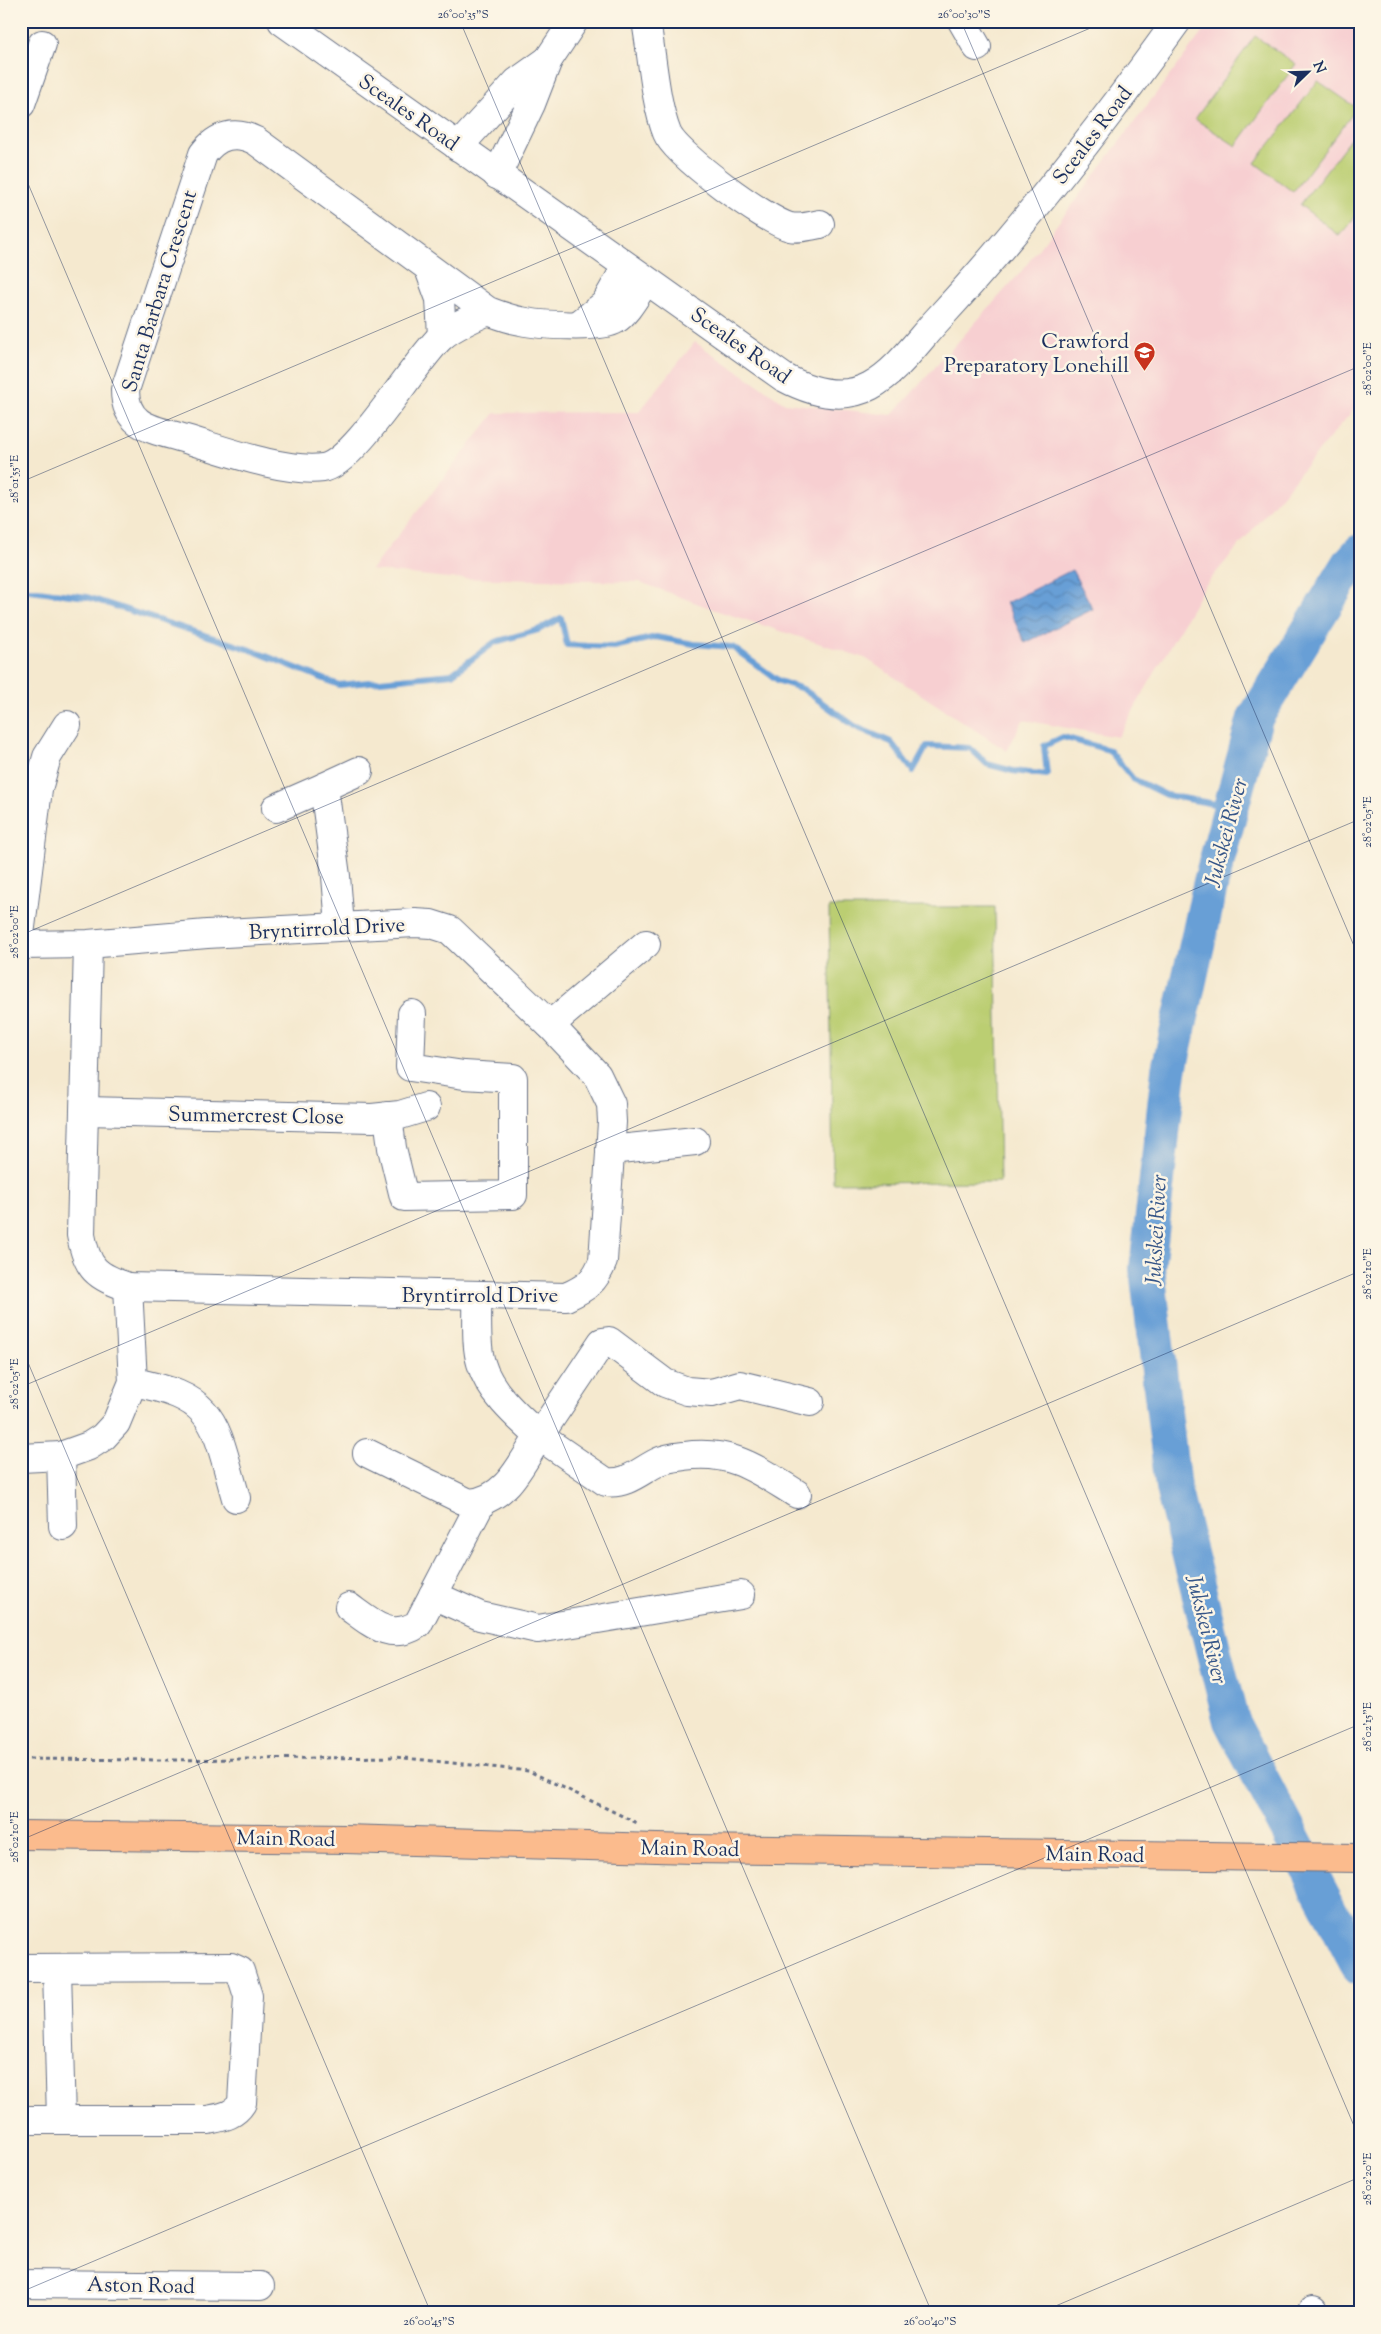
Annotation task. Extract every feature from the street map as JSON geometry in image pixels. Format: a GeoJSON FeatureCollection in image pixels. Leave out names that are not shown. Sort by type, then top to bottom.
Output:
{"type":"FeatureCollection","features":[{"type":"Feature","properties":{"kind":"main road","name":"Main Road"},"geometry":{"type":"LineString","coordinates":[[21,1835],[345,1839],[692,1849],[1357,1858]]}},
{"type":"Feature","properties":{"kind":"street","name":"Sceales Road"},"geometry":{"type":"LineString","coordinates":[[282,21],[783,377],[802,387],[838,394],[870,385],[889,372],[969,286],[1071,165],[1177,21]]}},
{"type":"Feature","properties":{"kind":"street"},"geometry":{"type":"LineString","coordinates":[[497,174],[531,104],[548,60],[574,21]]}},
{"type":"Feature","properties":{"kind":"street"},"geometry":{"type":"LineString","coordinates":[[646,21],[662,117],[668,135],[674,145],[710,176],[782,224],[799,228],[820,224]]}},
{"type":"Feature","properties":{"kind":"street"},"geometry":{"type":"LineString","coordinates":[[962,21],[977,47]]}},
{"type":"Feature","properties":{"kind":"street"},"geometry":{"type":"LineString","coordinates":[[21,104],[42,44]]}},
{"type":"Feature","properties":{"kind":"street"},"geometry":{"type":"LineString","coordinates":[[458,147],[517,82],[548,60]]}},
{"type":"Feature","properties":{"kind":"street","name":"Santa Barbara Crescent"},"geometry":{"type":"LineString","coordinates":[[488,311],[442,336],[350,450],[326,467],[309,469],[260,461],[173,435],[138,423],[131,416],[125,404],[125,390],[202,154],[209,145],[220,138],[231,135],[246,136],[256,141],[488,311],[523,322],[600,325],[615,320],[636,274]]}},
{"type":"Feature","properties":{"kind":"street"},"geometry":{"type":"LineString","coordinates":[[429,269],[440,299],[442,336]]}},
{"type":"Feature","properties":{"kind":"street"},"geometry":{"type":"LineString","coordinates":[[21,927],[38,789],[47,757],[67,725]]}},
{"type":"Feature","properties":{"kind":"street"},"geometry":{"type":"LineString","coordinates":[[276,808],[359,770]]}},
{"type":"Feature","properties":{"kind":"street"},"geometry":{"type":"LineString","coordinates":[[324,787],[336,876],[340,926]]}},
{"type":"Feature","properties":{"kind":"street","name":"Bryntirrold Drive"},"geometry":{"type":"LineString","coordinates":[[21,946],[88,944],[340,926],[415,923],[431,924],[450,930],[550,1025],[597,1075],[605,1088],[610,1104],[610,1150],[604,1261],[597,1278],[581,1290],[566,1297],[477,1297],[128,1287],[105,1279],[93,1270],[85,1254],[81,1234],[86,1112],[88,944]]}},
{"type":"Feature","properties":{"kind":"street"},"geometry":{"type":"LineString","coordinates":[[550,1025],[646,944]]}},
{"type":"Feature","properties":{"kind":"street"},"geometry":{"type":"LineString","coordinates":[[388,1116],[392,1148],[404,1196],[513,1195],[513,1078],[464,1075],[410,1067],[412,1014]]}},
{"type":"Feature","properties":{"kind":"street","name":"Summercrest Close"},"geometry":{"type":"LineString","coordinates":[[86,1112],[372,1118],[426,1107]]}},
{"type":"Feature","properties":{"kind":"street"},"geometry":{"type":"LineString","coordinates":[[610,1150],[695,1141]]}},
{"type":"Feature","properties":{"kind":"street"},"geometry":{"type":"LineString","coordinates":[[21,1458],[62,1456],[89,1446],[103,1437],[116,1423],[126,1404],[133,1382],[128,1287]]}},
{"type":"Feature","properties":{"kind":"street"},"geometry":{"type":"LineString","coordinates":[[477,1297],[479,1351],[485,1375],[510,1407],[539,1436],[606,1482],[617,1484],[660,1461],[673,1457],[717,1454],[733,1458],[761,1472],[797,1494]]}},
{"type":"Feature","properties":{"kind":"street"},"geometry":{"type":"LineString","coordinates":[[367,1453],[469,1503],[481,1503],[495,1497],[504,1488],[602,1342],[606,1341],[609,1341],[665,1382],[687,1391],[712,1394],[740,1385],[810,1402]]}},
{"type":"Feature","properties":{"kind":"street"},"geometry":{"type":"LineString","coordinates":[[133,1382],[169,1389],[186,1397],[208,1416],[217,1431],[236,1498]]}},
{"type":"Feature","properties":{"kind":"street"},"geometry":{"type":"LineString","coordinates":[[62,1456],[62,1526]]}},
{"type":"Feature","properties":{"kind":"street"},"geometry":{"type":"LineString","coordinates":[[348,1607],[381,1630],[408,1631],[418,1624],[481,1503]]}},
{"type":"Feature","properties":{"kind":"street"},"geometry":{"type":"LineString","coordinates":[[433,1595],[480,1616],[538,1629],[741,1595]]}},
{"type":"Feature","properties":{"kind":"street"},"geometry":{"type":"LineString","coordinates":[[21,1968],[230,1967],[240,1971],[248,1996],[242,2103],[238,2110],[223,2117],[208,2120],[21,2120]]}},
{"type":"Feature","properties":{"kind":"street"},"geometry":{"type":"LineString","coordinates":[[57,1969],[61,2120]]}},
{"type":"Feature","properties":{"kind":"street","name":"Aston Road"},"geometry":{"type":"LineString","coordinates":[[21,2284],[260,2286]]}},
{"type":"Feature","properties":{"kind":"path"},"geometry":{"type":"LineString","coordinates":[[21,1759],[168,1760],[395,1757],[529,1771],[640,1824]]}},
{"type":"Feature","properties":{"kind":"shaded area","name":"Crawford Preparatory Lonehill"},"geometry":{"type":"Polygon","coordinates":[[[1211,21],[1360,21],[1360,402],[1204,587],[1118,737],[1023,720],[1007,751],[865,658],[718,611],[640,582],[448,578],[371,570],[495,413],[639,412],[695,342],[785,403],[892,415],[1021,272],[1211,21]]]}},
{"type":"Feature","properties":{"kind":"green space"},"geometry":{"type":"Polygon","coordinates":[[[1255,36],[1296,64],[1236,146],[1195,119],[1255,36]]]}},
{"type":"Feature","properties":{"kind":"green space"},"geometry":{"type":"Polygon","coordinates":[[[1318,81],[1357,108],[1293,192],[1255,163],[1318,81]]]}},
{"type":"Feature","properties":{"kind":"green space"},"geometry":{"type":"Polygon","coordinates":[[[1360,126],[1360,210],[1340,236],[1300,205],[1360,126]]]}},
{"type":"Feature","properties":{"kind":"green space"},"geometry":{"type":"Polygon","coordinates":[[[829,907],[995,907],[1000,1182],[833,1183],[829,907]]]}},
{"type":"Feature","properties":{"kind":"water"},"geometry":{"type":"Polygon","coordinates":[[[1072,570],[1093,609],[1025,643],[1006,603],[1072,570]]]}},
{"type":"Feature","properties":{"kind":"waterway","name":"Jukskei River"},"geometry":{"type":"LineString","coordinates":[[1360,552],[1351,562],[1255,718],[1211,882],[1169,1070],[1147,1269],[1173,1488],[1231,1721],[1360,1968]]}},
{"type":"Feature","properties":{"kind":"waterway"},"geometry":{"type":"LineString","coordinates":[[21,589],[87,597],[251,650],[339,685],[452,674],[495,642],[538,630],[561,618],[567,645],[614,647],[656,637],[694,644],[732,647],[779,681],[803,689],[856,727],[891,742],[913,771],[927,746],[970,748],[987,764],[1013,771],[1047,775],[1044,746],[1063,737],[1109,750],[1133,779],[1166,795],[1231,807]]}},
{"type":"Feature","properties":{"kind":"place","name":"Crawford Preparatory Lonehill"},"geometry":{"type":"Point","coordinates":[1145,372]}}]}
